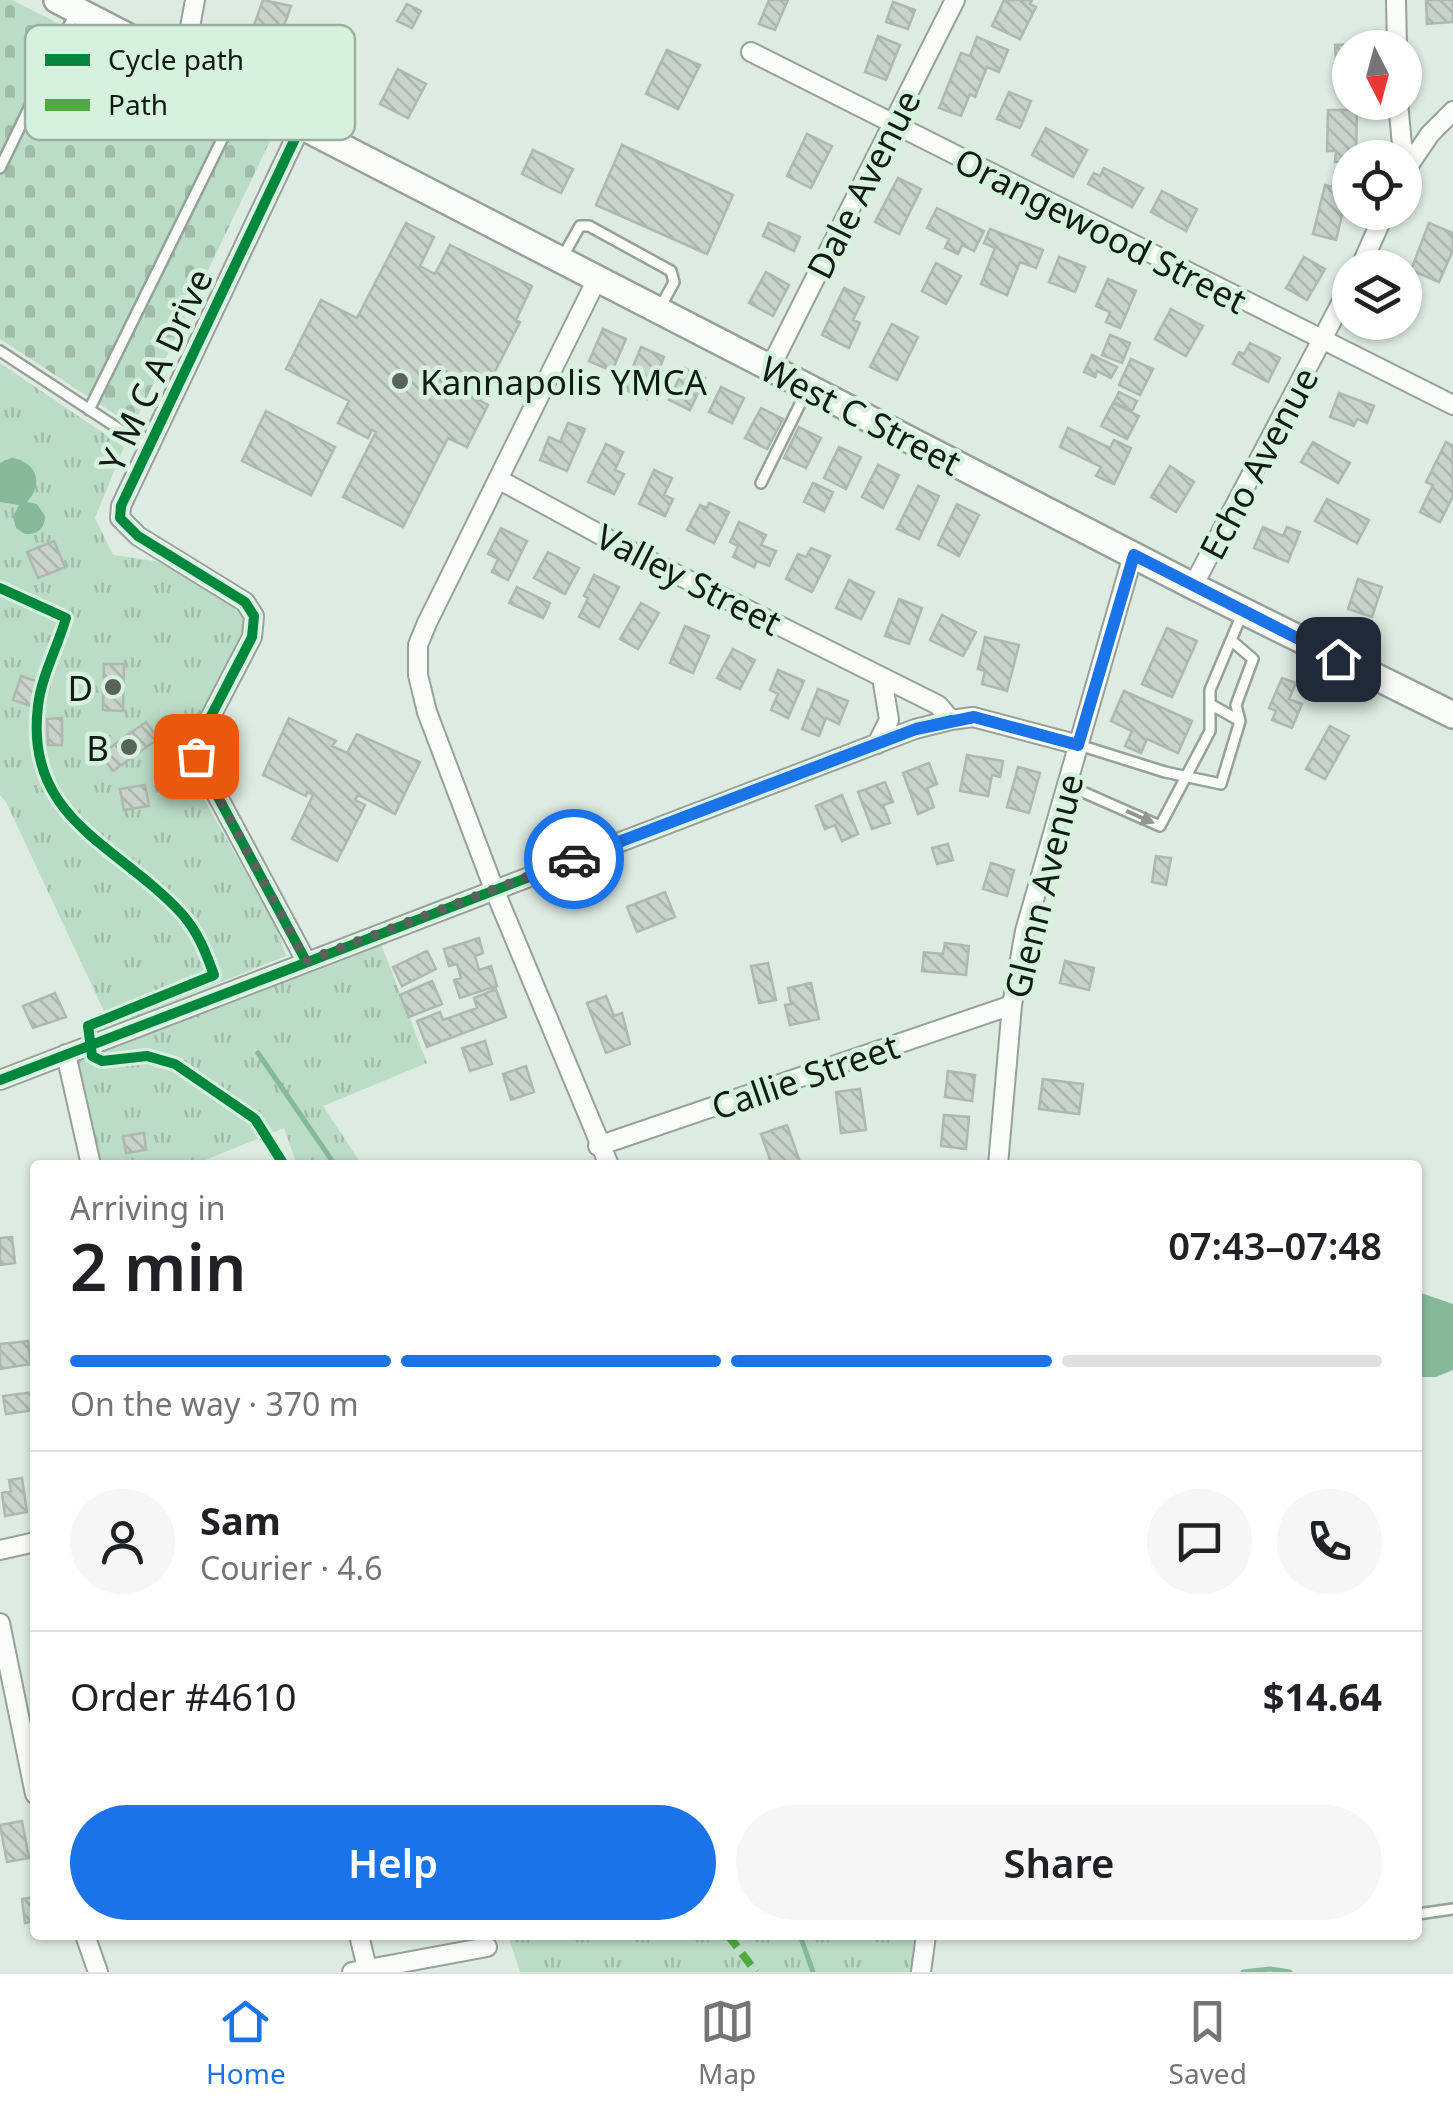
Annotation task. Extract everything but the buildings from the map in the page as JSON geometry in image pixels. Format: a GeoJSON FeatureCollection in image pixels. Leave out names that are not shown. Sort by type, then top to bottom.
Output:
{"type":"FeatureCollection","features":[{"type":"Feature","properties":{"kind":"main road","name":"West C Street"},"geometry":{"type":"LineString","coordinates":[[67,5],[106,25]]}},
{"type":"Feature","properties":{"kind":"main road","name":"West C Street"},"geometry":{"type":"LineString","coordinates":[[328,140],[1194,586],[1453,715]]}},
{"type":"Feature","properties":{"kind":"street"},"geometry":{"type":"LineString","coordinates":[[190,25],[194,0]]}},
{"type":"Feature","properties":{"kind":"street","name":"Dale Avenue"},"geometry":{"type":"LineString","coordinates":[[770,368],[955,0]]}},
{"type":"Feature","properties":{"kind":"street"},"geometry":{"type":"LineString","coordinates":[[1396,0],[1397,30]]}},
{"type":"Feature","properties":{"kind":"street","name":"Orangewood Street"},"geometry":{"type":"LineString","coordinates":[[751,52],[1453,405]]}},
{"type":"Feature","properties":{"kind":"street"},"geometry":{"type":"LineString","coordinates":[[1422,146],[1453,110]]}},
{"type":"Feature","properties":{"kind":"street","name":"Y M C A Drive"},"geometry":{"type":"LineString","coordinates":[[294,140],[121,506],[120,518],[138,536],[244,602],[254,616],[252,637],[197,743],[196,756],[306,961]]}},
{"type":"Feature","properties":{"kind":"street"},"geometry":{"type":"LineString","coordinates":[[597,280],[427,623],[418,645],[418,674],[427,712],[494,889],[606,1160]]}},
{"type":"Feature","properties":{"kind":"street","name":"Echo Avenue"},"geometry":{"type":"LineString","coordinates":[[1194,586],[1332,321]]}},
{"type":"Feature","properties":{"kind":"street","name":"Valley Street"},"geometry":{"type":"LineString","coordinates":[[498,479],[632,552],[938,705],[951,720]]}},
{"type":"Feature","properties":{"kind":"street","name":"Glenn Avenue"},"geometry":{"type":"LineString","coordinates":[[998,1160],[1012,1005],[1026,932],[1134,555]]}},
{"type":"Feature","properties":{"kind":"street"},"geometry":{"type":"LineString","coordinates":[[877,744],[889,720],[882,678]]}},
{"type":"Feature","properties":{"kind":"street"},"geometry":{"type":"LineString","coordinates":[[0,1080],[916,729],[974,717],[1078,745]]}},
{"type":"Feature","properties":{"kind":"street","name":"Callie Street"},"geometry":{"type":"LineString","coordinates":[[598,1146],[1012,1005]]}},
{"type":"Feature","properties":{"kind":"street"},"geometry":{"type":"LineString","coordinates":[[66,1054],[90,1160]]}},
{"type":"Feature","properties":{"kind":"street"},"geometry":{"type":"LineString","coordinates":[[0,1550],[30,1543]]}},
{"type":"Feature","properties":{"kind":"street"},"geometry":{"type":"LineString","coordinates":[[0,1623],[30,1770]]}},
{"type":"Feature","properties":{"kind":"street"},"geometry":{"type":"LineString","coordinates":[[87,1940],[98,1972]]}},
{"type":"Feature","properties":{"kind":"street"},"geometry":{"type":"LineString","coordinates":[[359,1940],[359,1970],[488,1947]]}},
{"type":"Feature","properties":{"kind":"street"},"geometry":{"type":"LineString","coordinates":[[921,1972],[925,1940]]}},
{"type":"Feature","properties":{"kind":"lane"},"geometry":{"type":"LineString","coordinates":[[0,168],[25,107]]}},
{"type":"Feature","properties":{"kind":"lane"},"geometry":{"type":"LineString","coordinates":[[89,410],[221,140]]}},
{"type":"Feature","properties":{"kind":"lane"},"geometry":{"type":"LineString","coordinates":[[561,261],[580,226],[589,226],[672,271],[674,282],[658,311]]}},
{"type":"Feature","properties":{"kind":"lane"},"geometry":{"type":"LineString","coordinates":[[0,351],[148,448]]}},
{"type":"Feature","properties":{"kind":"lane"},"geometry":{"type":"LineString","coordinates":[[762,483],[808,388]]}},
{"type":"Feature","properties":{"kind":"lane"},"geometry":{"type":"LineString","coordinates":[[1067,785],[1160,826],[1210,731],[1210,690],[1243,611]]}},
{"type":"Feature","properties":{"kind":"lane"},"geometry":{"type":"LineString","coordinates":[[1078,745],[1221,784],[1240,720],[1236,705],[1253,659],[1232,642]]}},
{"type":"Feature","properties":{"kind":"lane"},"geometry":{"type":"LineString","coordinates":[[1210,704],[1240,720]]}},
{"type":"Feature","properties":{"kind":"lane"},"geometry":{"type":"LineString","coordinates":[[1422,1913],[1453,1908]]}},
{"type":"Feature","properties":{"kind":"green space"},"geometry":{"type":"Polygon","coordinates":[[[0,0],[12,0],[61,25],[25,25],[25,140],[271,140],[133,426],[0,339],[0,0]]]}},
{"type":"Feature","properties":{"kind":"green space"},"geometry":{"type":"Polygon","coordinates":[[[0,363],[124,447],[95,518],[113,555],[179,569],[223,597],[245,623],[238,651],[188,743],[188,771],[277,928],[286,956],[111,1026],[0,795],[0,363]]]}},
{"type":"Feature","properties":{"kind":"green space"},"geometry":{"type":"Polygon","coordinates":[[[377,934],[427,1063],[323,1106],[359,1160],[295,1160],[284,1128],[205,1160],[90,1160],[66,1054],[377,934]]]}},
{"type":"Feature","properties":{"kind":"green space"},"geometry":{"type":"Polygon","coordinates":[[[510,1940],[925,1940],[921,1972],[520,1972],[510,1940]]]}},
{"type":"Feature","properties":{"kind":"shaded area"},"geometry":{"type":"Polygon","coordinates":[[[11,458],[27,464],[35,474],[35,488],[27,502],[37,504],[45,521],[33,533],[25,534],[16,528],[13,517],[19,505],[0,502],[0,463],[11,458]]]}},
{"type":"Feature","properties":{"kind":"shaded area"},"geometry":{"type":"Polygon","coordinates":[[[1422,1293],[1453,1304],[1453,1370],[1436,1377],[1422,1377],[1422,1293]]]}},
{"type":"Feature","properties":{"kind":"waterway"},"geometry":{"type":"LineString","coordinates":[[258,1053],[332,1160]]}},
{"type":"Feature","properties":{"kind":"waterway"},"geometry":{"type":"LineString","coordinates":[[802,1940],[813,1972]]}},
{"type":"Feature","properties":{"kind":"waterway"},"geometry":{"type":"LineString","coordinates":[[1243,1972],[1290,1972]]}},
{"type":"Feature","properties":{"kind":"marked path"},"geometry":{"type":"LineString","coordinates":[[732,1940],[756,1972]]}},
{"type":"Feature","properties":{"kind":"cycle path"},"geometry":{"type":"LineString","coordinates":[[294,140],[121,506],[120,518],[138,536],[245,602],[254,616],[252,637],[197,743],[196,756],[306,961]]}},
{"type":"Feature","properties":{"kind":"cycle path"},"geometry":{"type":"LineString","coordinates":[[0,588],[66,618],[38,706],[38,745],[46,777],[81,826],[182,914],[197,935],[214,975],[88,1026],[92,1056],[102,1061],[147,1056],[175,1064],[255,1119],[281,1160]]}},
{"type":"Feature","properties":{"kind":"cycle path"},"geometry":{"type":"LineString","coordinates":[[0,1080],[915,729],[951,720]]}},
{"type":"Feature","properties":{"kind":"way so far"},"geometry":{"type":"LineString","coordinates":[[196,756],[306,961],[574,859]]}},
{"type":"Feature","properties":{"kind":"place","name":"Kannapolis YMCA"},"geometry":{"type":"Point","coordinates":[400,381]}},
{"type":"Feature","properties":{"kind":"place","name":"D"},"geometry":{"type":"Point","coordinates":[113,687]}},
{"type":"Feature","properties":{"kind":"place","name":"B"},"geometry":{"type":"Point","coordinates":[129,747]}},
{"type":"Feature","properties":{"kind":"route"},"geometry":{"type":"LineString","coordinates":[[574,859],[916,729],[951,720],[974,717],[1078,745],[1134,555],[1338,659]]}}]}
